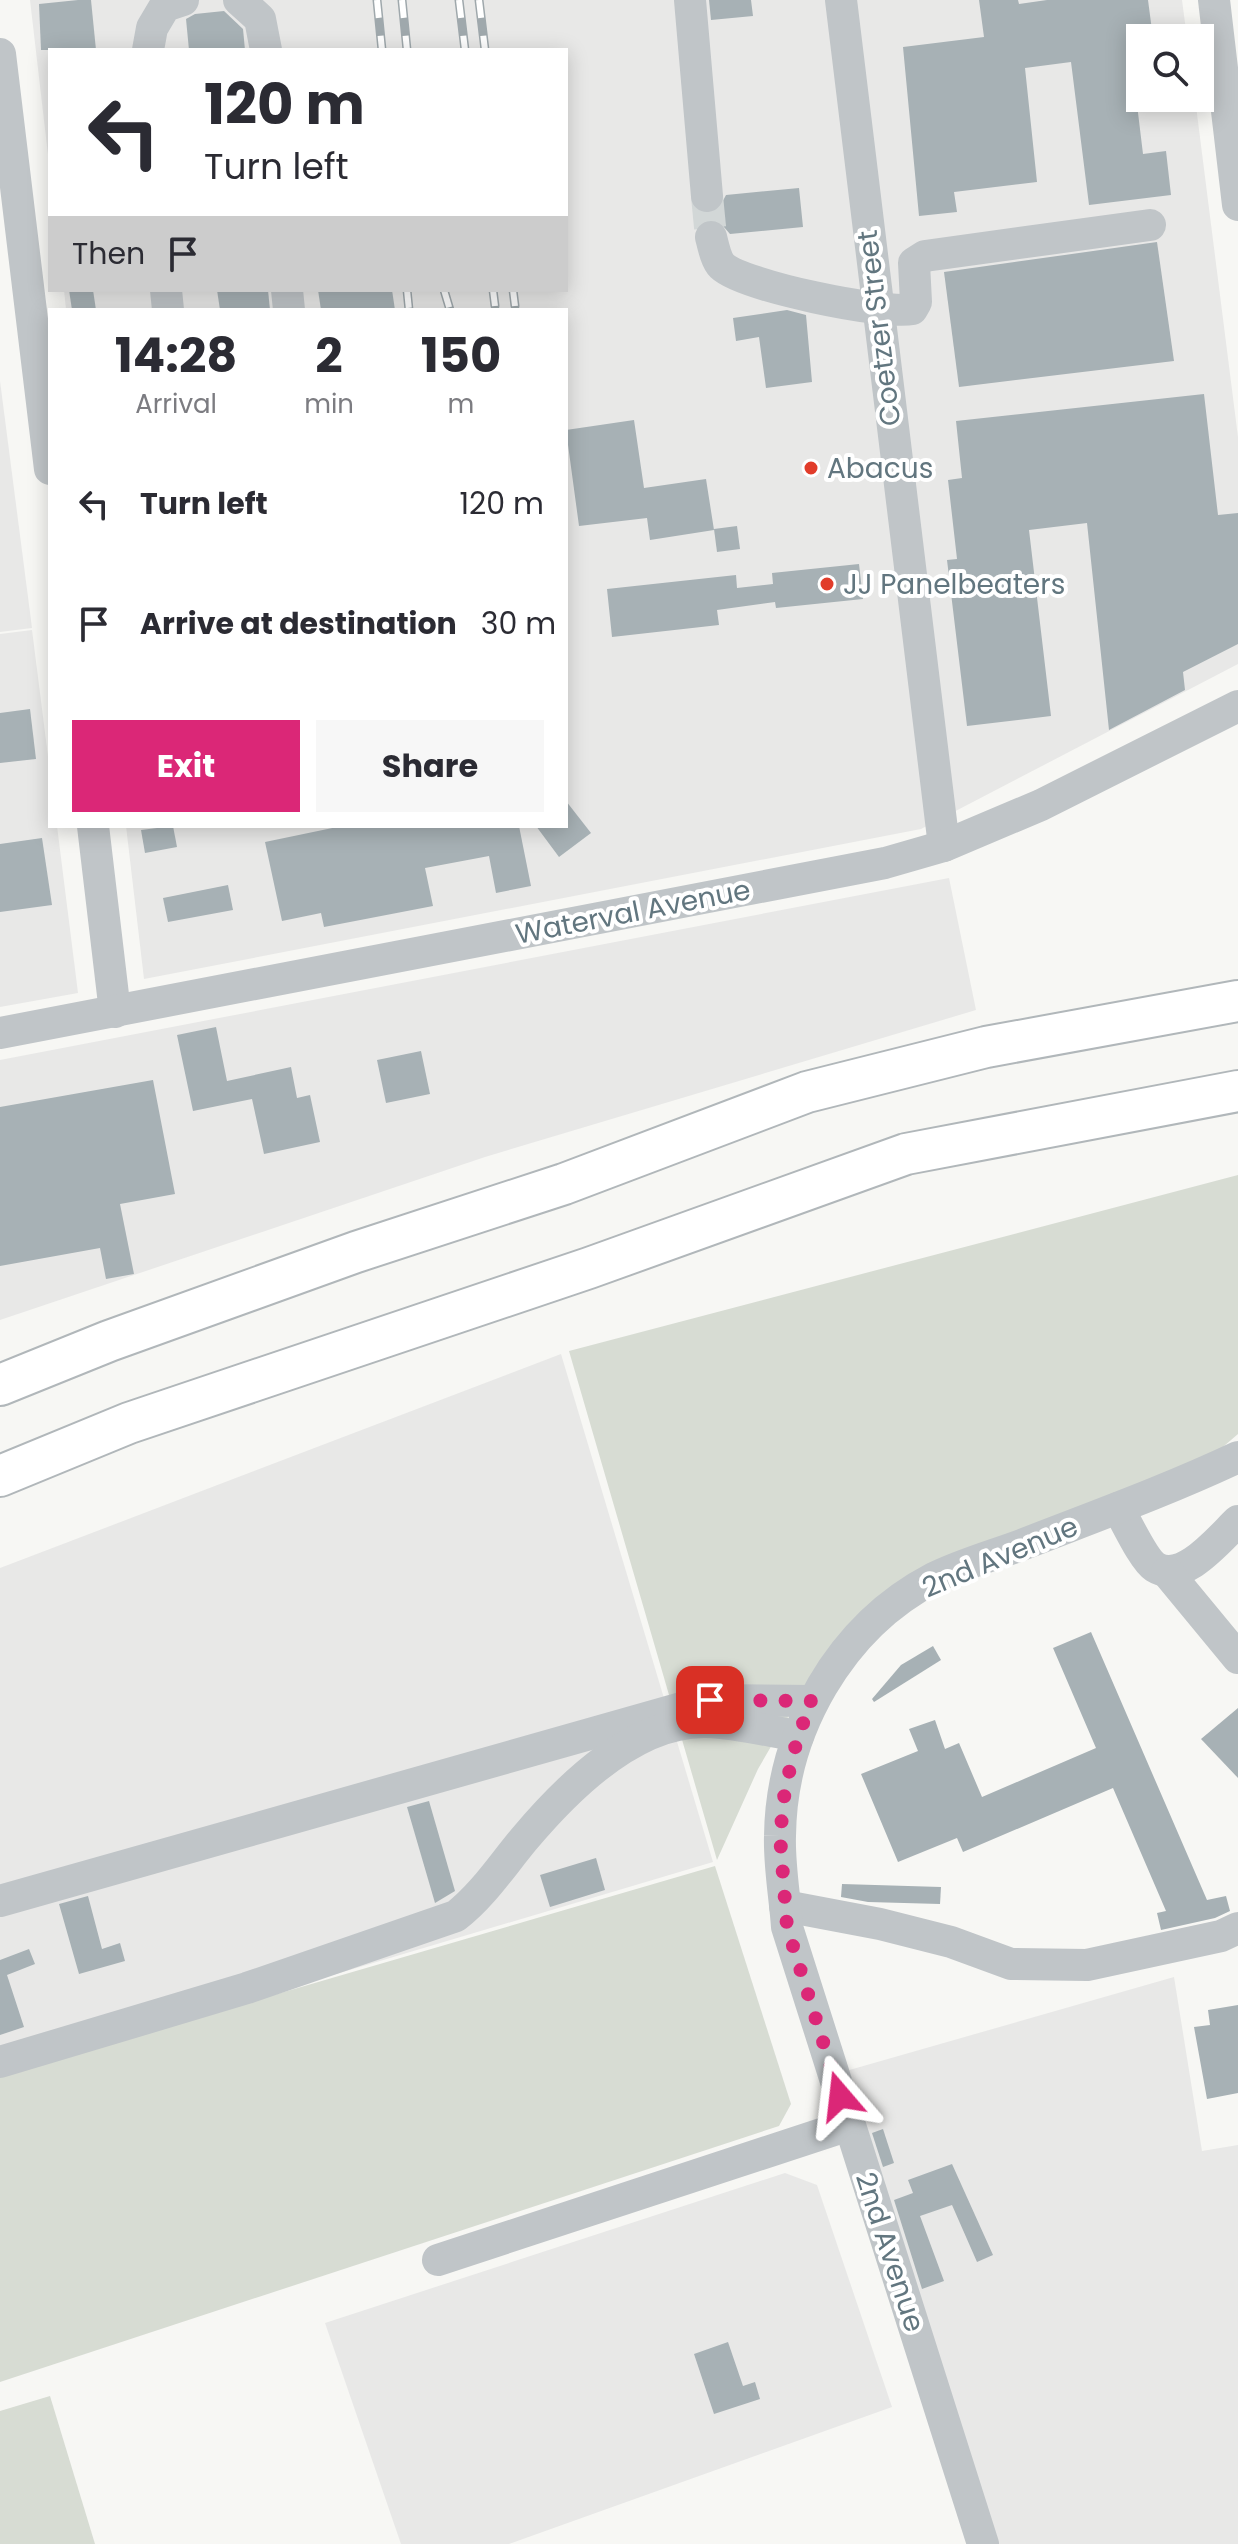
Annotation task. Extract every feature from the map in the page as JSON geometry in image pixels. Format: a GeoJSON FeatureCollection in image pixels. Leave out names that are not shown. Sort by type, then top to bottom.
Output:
{"type":"FeatureCollection","features":[{"type":"Feature","properties":{"kind":"main road"},"geometry":{"type":"LineString","coordinates":[[0,1385],[109,1341],[356,1252],[564,1184],[807,1092],[986,1047],[1238,1001]]}},
{"type":"Feature","properties":{"kind":"main road"},"geometry":{"type":"LineString","coordinates":[[0,1476],[129,1423],[589,1268],[906,1154],[1238,1091]]}},
{"type":"Feature","properties":{"kind":"street"},"geometry":{"type":"LineString","coordinates":[[148,48],[152,28],[165,6],[183,0]]}},
{"type":"Feature","properties":{"kind":"street"},"geometry":{"type":"LineString","coordinates":[[239,0],[260,19],[266,48]]}},
{"type":"Feature","properties":{"kind":"street"},"geometry":{"type":"LineString","coordinates":[[690,0],[707,196]]}},
{"type":"Feature","properties":{"kind":"street","name":"Coetzer Street"},"geometry":{"type":"LineString","coordinates":[[841,0],[944,846]]}},
{"type":"Feature","properties":{"kind":"street"},"geometry":{"type":"LineString","coordinates":[[1214,0],[1238,205]]}},
{"type":"Feature","properties":{"kind":"street"},"geometry":{"type":"LineString","coordinates":[[0,54],[48,452]]}},
{"type":"Feature","properties":{"kind":"street"},"geometry":{"type":"LineString","coordinates":[[711,237],[720,264],[741,277],[847,305],[876,305],[896,312],[912,309],[916,302],[914,263],[925,256],[1150,225]]}},
{"type":"Feature","properties":{"kind":"street","name":"Waterval Avenue"},"geometry":{"type":"LineString","coordinates":[[0,1033],[885,863],[944,846],[1041,805],[1238,706]]}},
{"type":"Feature","properties":{"kind":"street"},"geometry":{"type":"LineString","coordinates":[[93,828],[115,1012]]}},
{"type":"Feature","properties":{"kind":"street","name":"2nd Avenue"},"geometry":{"type":"LineString","coordinates":[[983,2544],[787,1927],[780,1836],[785,1789],[798,1736],[812,1701],[842,1654],[873,1621],[933,1578],[1118,1508],[1238,1457]]}},
{"type":"Feature","properties":{"kind":"street"},"geometry":{"type":"LineString","coordinates":[[1118,1508],[1153,1566],[1167,1572],[1238,1658]]}},
{"type":"Feature","properties":{"kind":"street"},"geometry":{"type":"LineString","coordinates":[[1167,1572],[1185,1567],[1238,1521]]}},
{"type":"Feature","properties":{"kind":"street"},"geometry":{"type":"LineString","coordinates":[[0,1901],[710,1700],[812,1701]]}},
{"type":"Feature","properties":{"kind":"street"},"geometry":{"type":"LineString","coordinates":[[0,2062],[247,1988],[456,1916],[477,1900],[536,1826],[596,1767],[672,1725],[706,1722],[798,1736]]}},
{"type":"Feature","properties":{"kind":"street"},"geometry":{"type":"LineString","coordinates":[[785,1906],[894,1927],[951,1942],[1011,1964],[1087,1965],[1221,1936],[1238,1928]]}},
{"type":"Feature","properties":{"kind":"street"},"geometry":{"type":"LineString","coordinates":[[438,2260],[849,2125]]}},
{"type":"Feature","properties":{"kind":"shaded area"},"geometry":{"type":"Polygon","coordinates":[[[30,0],[1182,0],[1185,24],[1126,24],[1126,112],[1197,112],[1238,437],[1238,664],[921,829],[144,979],[126,828],[568,828],[568,308],[66,308],[64,292],[568,292],[568,48],[48,48],[48,155],[30,0]]]}},
{"type":"Feature","properties":{"kind":"shaded area"},"geometry":{"type":"Polygon","coordinates":[[[0,381],[32,628],[0,632],[0,381]]]}},
{"type":"Feature","properties":{"kind":"shaded area"},"geometry":{"type":"Polygon","coordinates":[[[32,630],[48,756],[48,828],[57,828],[78,993],[0,1007],[0,634],[32,630]]]}},
{"type":"Feature","properties":{"kind":"shaded area"},"geometry":{"type":"Polygon","coordinates":[[[949,878],[976,1010],[485,1157],[0,1320],[0,1060],[949,878]]]}},
{"type":"Feature","properties":{"kind":"shaded area"},"geometry":{"type":"Polygon","coordinates":[[[1238,1175],[1238,1434],[1210,1458],[901,1597],[802,1693],[758,1769],[717,1860],[569,1351],[1238,1175]]]}},
{"type":"Feature","properties":{"kind":"shaded area"},"geometry":{"type":"Polygon","coordinates":[[[561,1354],[713,1862],[0,2074],[0,1568],[561,1354]]]}},
{"type":"Feature","properties":{"kind":"shaded area"},"geometry":{"type":"Polygon","coordinates":[[[715,1866],[791,2104],[779,2126],[0,2382],[0,2075],[715,1866]]]}},
{"type":"Feature","properties":{"kind":"shaded area"},"geometry":{"type":"Polygon","coordinates":[[[1174,1977],[1202,2151],[1238,2145],[1238,2544],[981,2544],[832,2075],[1174,1977]]]}},
{"type":"Feature","properties":{"kind":"shaded area"},"geometry":{"type":"Polygon","coordinates":[[[785,2173],[817,2185],[892,2407],[509,2544],[401,2544],[325,2323],[785,2173]]]}},
{"type":"Feature","properties":{"kind":"shaded area"},"geometry":{"type":"Polygon","coordinates":[[[50,2396],[95,2544],[0,2544],[0,2411],[50,2396]]]}},
{"type":"Feature","properties":{"kind":"building"},"geometry":{"type":"Polygon","coordinates":[[[91,0],[96,48],[41,50],[39,4],[91,0]]]}},
{"type":"Feature","properties":{"kind":"building"},"geometry":{"type":"Polygon","coordinates":[[[709,0],[751,0],[753,16],[711,20],[709,0]]]}},
{"type":"Feature","properties":{"kind":"building"},"geometry":{"type":"Polygon","coordinates":[[[979,0],[1018,0],[1019,4],[1047,0],[1148,0],[1151,24],[1126,24],[1126,112],[1138,112],[1143,154],[1166,151],[1171,195],[1089,205],[1071,62],[1025,68],[1037,182],[954,192],[957,212],[919,216],[903,47],[984,37],[979,0]]]}},
{"type":"Feature","properties":{"kind":"building"},"geometry":{"type":"Polygon","coordinates":[[[224,11],[243,29],[245,48],[189,48],[186,19],[195,14],[224,11]]]}},
{"type":"Feature","properties":{"kind":"building"},"geometry":{"type":"Polygon","coordinates":[[[799,188],[803,227],[730,234],[717,219],[699,223],[698,212],[708,215],[717,212],[726,195],[799,188]]]}},
{"type":"Feature","properties":{"kind":"building"},"geometry":{"type":"Polygon","coordinates":[[[1157,242],[1174,361],[959,387],[944,272],[1157,242]]]}},
{"type":"Feature","properties":{"kind":"building"},"geometry":{"type":"Polygon","coordinates":[[[69,292],[93,292],[96,308],[72,308],[69,292]]]}},
{"type":"Feature","properties":{"kind":"building"},"geometry":{"type":"Polygon","coordinates":[[[217,292],[268,292],[270,308],[220,308],[217,292]]]}},
{"type":"Feature","properties":{"kind":"building"},"geometry":{"type":"Polygon","coordinates":[[[318,292],[392,292],[395,308],[321,308],[318,292]]]}},
{"type":"Feature","properties":{"kind":"building"},"geometry":{"type":"Polygon","coordinates":[[[787,310],[806,315],[812,382],[766,388],[759,337],[736,341],[733,318],[787,310]]]}},
{"type":"Feature","properties":{"kind":"building"},"geometry":{"type":"Polygon","coordinates":[[[1204,394],[1218,515],[1238,513],[1238,644],[1183,672],[1185,690],[1109,730],[1087,523],[1029,530],[1051,716],[967,726],[947,560],[957,559],[948,480],[962,478],[956,421],[1204,394]]]}},
{"type":"Feature","properties":{"kind":"building"},"geometry":{"type":"Polygon","coordinates":[[[634,420],[644,488],[706,479],[714,530],[650,540],[647,518],[579,526],[568,430],[634,420]]]}},
{"type":"Feature","properties":{"kind":"building"},"geometry":{"type":"Polygon","coordinates":[[[737,526],[740,549],[717,552],[714,529],[737,526]]]}},
{"type":"Feature","properties":{"kind":"building"},"geometry":{"type":"Polygon","coordinates":[[[859,564],[863,599],[776,608],[775,602],[717,610],[719,625],[612,637],[607,589],[736,575],[737,588],[773,584],[772,573],[859,564]]]}},
{"type":"Feature","properties":{"kind":"building"},"geometry":{"type":"Polygon","coordinates":[[[30,709],[36,759],[0,763],[0,713],[30,709]]]}},
{"type":"Feature","properties":{"kind":"building"},"geometry":{"type":"Polygon","coordinates":[[[568,804],[591,833],[559,857],[537,828],[568,828],[568,804]]]}},
{"type":"Feature","properties":{"kind":"building"},"geometry":{"type":"Polygon","coordinates":[[[173,828],[177,847],[145,853],[141,830],[173,828]]]}},
{"type":"Feature","properties":{"kind":"building"},"geometry":{"type":"Polygon","coordinates":[[[332,828],[519,828],[531,886],[496,893],[489,856],[425,868],[433,906],[324,927],[321,913],[282,921],[265,842],[332,828]]]}},
{"type":"Feature","properties":{"kind":"building"},"geometry":{"type":"Polygon","coordinates":[[[42,838],[52,905],[0,912],[0,844],[42,838]]]}},
{"type":"Feature","properties":{"kind":"building"},"geometry":{"type":"Polygon","coordinates":[[[228,885],[233,910],[168,922],[163,898],[228,885]]]}},
{"type":"Feature","properties":{"kind":"building"},"geometry":{"type":"Polygon","coordinates":[[[216,1027],[227,1081],[291,1067],[297,1098],[310,1095],[320,1142],[264,1154],[252,1099],[193,1111],[177,1035],[216,1027]]]}},
{"type":"Feature","properties":{"kind":"building"},"geometry":{"type":"Polygon","coordinates":[[[421,1051],[430,1094],[386,1103],[377,1060],[421,1051]]]}},
{"type":"Feature","properties":{"kind":"building"},"geometry":{"type":"Polygon","coordinates":[[[153,1080],[175,1194],[120,1204],[134,1274],[106,1279],[100,1248],[0,1266],[0,1107],[153,1080]]]}},
{"type":"Feature","properties":{"kind":"building"},"geometry":{"type":"Polygon","coordinates":[[[1091,1632],[1207,1900],[1226,1896],[1230,1911],[1215,1918],[1161,1930],[1157,1913],[1166,1911],[1113,1788],[963,1852],[957,1838],[898,1862],[861,1774],[918,1751],[909,1729],[935,1720],[945,1749],[959,1743],[982,1797],[1096,1748],[1053,1648],[1091,1632]]]}},
{"type":"Feature","properties":{"kind":"building"},"geometry":{"type":"Polygon","coordinates":[[[933,1646],[941,1660],[874,1702],[872,1699],[901,1665],[933,1646]]]}},
{"type":"Feature","properties":{"kind":"building"},"geometry":{"type":"Polygon","coordinates":[[[1238,1708],[1238,1778],[1201,1739],[1238,1708]]]}},
{"type":"Feature","properties":{"kind":"building"},"geometry":{"type":"Polygon","coordinates":[[[429,1801],[455,1891],[435,1903],[407,1807],[429,1801]]]}},
{"type":"Feature","properties":{"kind":"building"},"geometry":{"type":"Polygon","coordinates":[[[596,1858],[605,1890],[550,1907],[540,1875],[596,1858]]]}},
{"type":"Feature","properties":{"kind":"building"},"geometry":{"type":"Polygon","coordinates":[[[842,1884],[941,1887],[940,1904],[868,1902],[841,1897],[842,1884]]]}},
{"type":"Feature","properties":{"kind":"building"},"geometry":{"type":"Polygon","coordinates":[[[88,1896],[102,1949],[120,1943],[125,1961],[79,1974],[59,1904],[88,1896]]]}},
{"type":"Feature","properties":{"kind":"building"},"geometry":{"type":"Polygon","coordinates":[[[29,1949],[35,1964],[7,1975],[24,2027],[0,2035],[0,1960],[29,1949]]]}},
{"type":"Feature","properties":{"kind":"building"},"geometry":{"type":"Polygon","coordinates":[[[1238,2005],[1238,2093],[1207,2099],[1194,2027],[1210,2025],[1208,2010],[1238,2005]]]}},
{"type":"Feature","properties":{"kind":"building"},"geometry":{"type":"Polygon","coordinates":[[[883,2129],[894,2163],[883,2167],[872,2133],[883,2129]]]}},
{"type":"Feature","properties":{"kind":"building"},"geometry":{"type":"Polygon","coordinates":[[[952,2164],[993,2255],[977,2262],[952,2205],[920,2216],[944,2281],[922,2289],[894,2200],[913,2193],[908,2180],[952,2164]]]}},
{"type":"Feature","properties":{"kind":"building"},"geometry":{"type":"Polygon","coordinates":[[[728,2342],[743,2386],[755,2382],[760,2399],[714,2414],[694,2354],[728,2342]]]}},
{"type":"Feature","properties":{"kind":"tunnel"},"geometry":{"type":"LineString","coordinates":[[707,196],[711,237]]}},
{"type":"Feature","properties":{"kind":"railway"},"geometry":{"type":"LineString","coordinates":[[377,0],[382,48]]}},
{"type":"Feature","properties":{"kind":"railway"},"geometry":{"type":"LineString","coordinates":[[402,0],[407,48]]}},
{"type":"Feature","properties":{"kind":"railway"},"geometry":{"type":"LineString","coordinates":[[459,0],[465,48]]}},
{"type":"Feature","properties":{"kind":"railway"},"geometry":{"type":"LineString","coordinates":[[479,0],[485,48]]}},
{"type":"Feature","properties":{"kind":"railway"},"geometry":{"type":"LineString","coordinates":[[407,292],[409,308]]}},
{"type":"Feature","properties":{"kind":"railway"},"geometry":{"type":"LineString","coordinates":[[445,292],[449,308]]}},
{"type":"Feature","properties":{"kind":"railway"},"geometry":{"type":"LineString","coordinates":[[493,292],[495,306]]}},
{"type":"Feature","properties":{"kind":"railway"},"geometry":{"type":"LineString","coordinates":[[513,292],[515,306]]}},
{"type":"Feature","properties":{"kind":"place","name":"Abacus"},"geometry":{"type":"Point","coordinates":[811,468]}},
{"type":"Feature","properties":{"kind":"place","name":"JJ Panelbeaters"},"geometry":{"type":"Point","coordinates":[827,584]}},
{"type":"Feature","properties":{"kind":"route"},"geometry":{"type":"LineString","coordinates":[[710,1700],[812,1701],[798,1736],[785,1789],[780,1836],[787,1927],[840,2096]]}}]}
